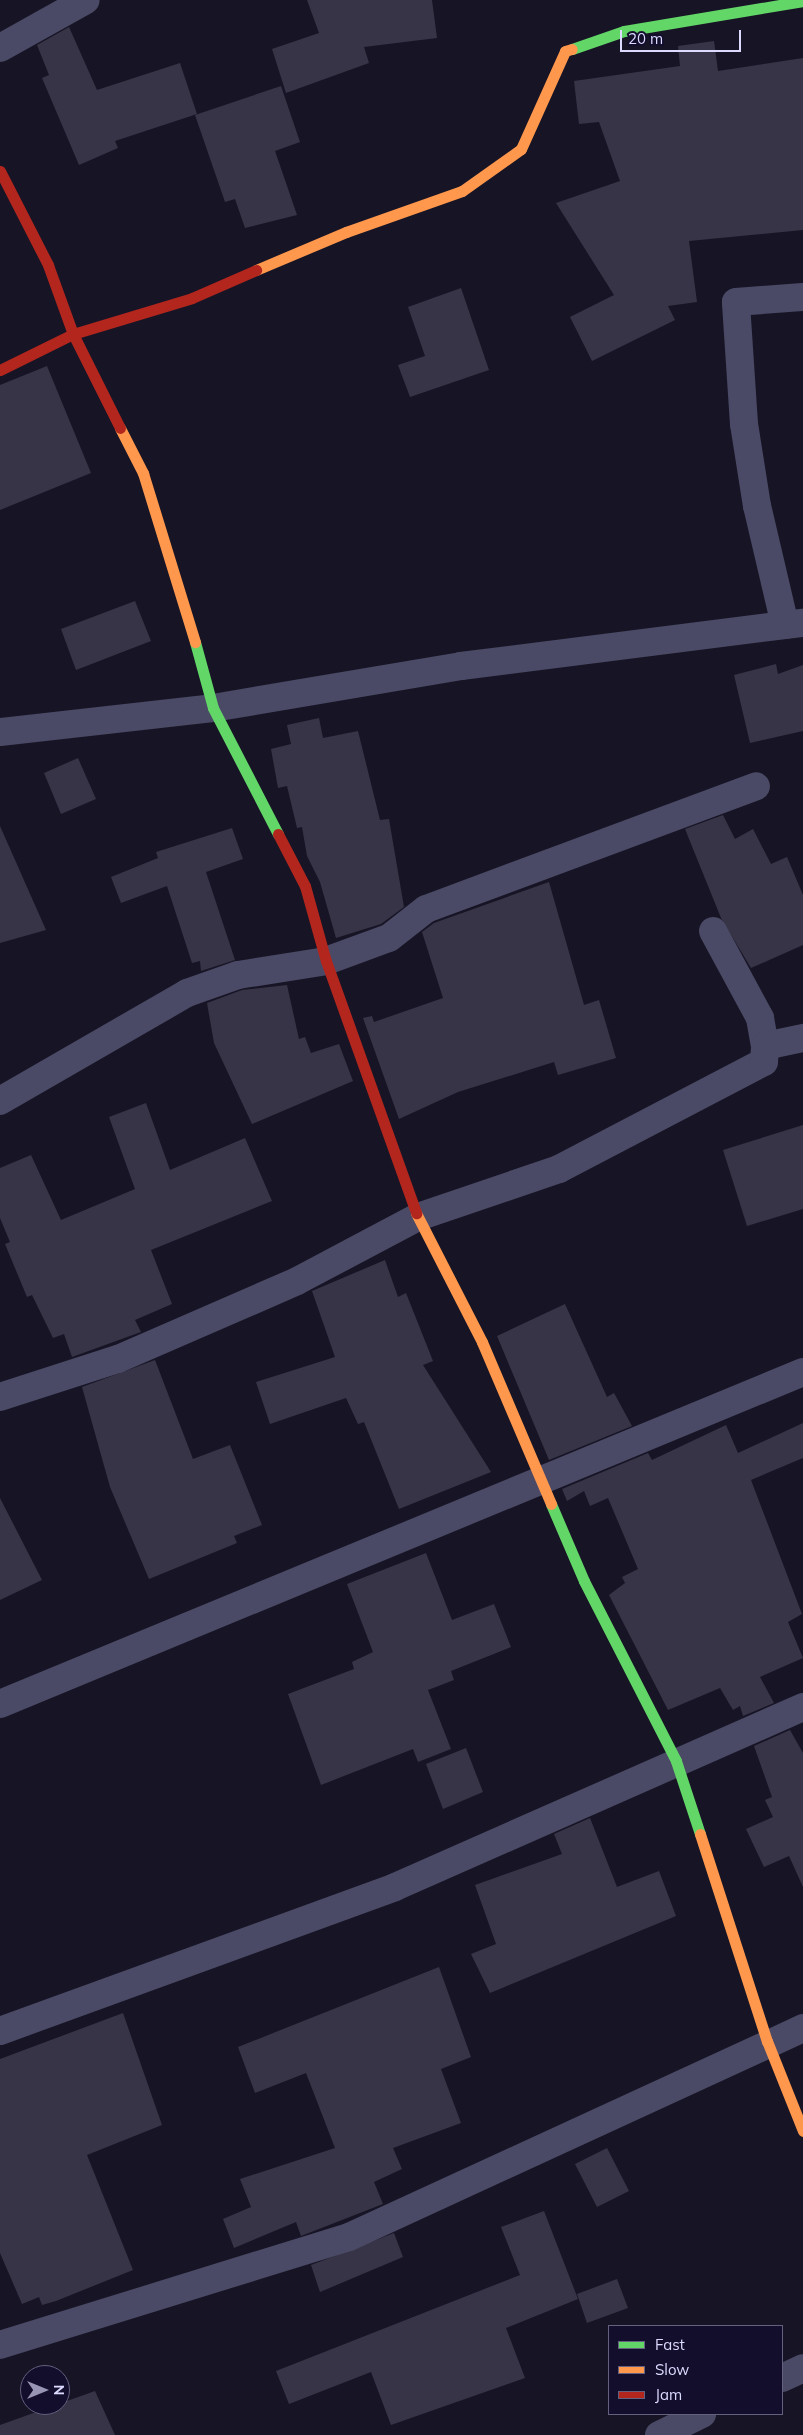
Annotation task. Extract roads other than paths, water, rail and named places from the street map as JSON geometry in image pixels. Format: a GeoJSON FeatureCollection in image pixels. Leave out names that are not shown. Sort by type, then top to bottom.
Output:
{"type":"FeatureCollection","features":[{"type":"Feature","properties":{"kind":"street"},"geometry":{"type":"LineString","coordinates":[[0,48],[86,0]]}},
{"type":"Feature","properties":{"kind":"street"},"geometry":{"type":"LineString","coordinates":[[0,370],[73,334],[192,298],[346,232],[462,191],[521,149],[565,51],[624,31],[803,1]]}},
{"type":"Feature","properties":{"kind":"street"},"geometry":{"type":"LineString","coordinates":[[0,171],[48,265],[73,334],[144,473],[176,571],[213,708],[305,886],[326,961],[418,1217],[482,1342],[584,1581],[676,1761],[767,2041],[803,2131]]}},
{"type":"Feature","properties":{"kind":"street"},"geometry":{"type":"LineString","coordinates":[[0,732],[213,708],[461,666],[794,624],[751,469],[736,302],[803,297]]}},
{"type":"Feature","properties":{"kind":"street"},"geometry":{"type":"LineString","coordinates":[[0,1101],[187,992],[238,975],[326,961],[389,938],[426,909],[756,786]]}},
{"type":"Feature","properties":{"kind":"street"},"geometry":{"type":"LineString","coordinates":[[0,1397],[145,1347],[297,1281],[418,1217],[559,1169],[764,1062],[765,1046],[760,1018],[714,931]]}},
{"type":"Feature","properties":{"kind":"street"},"geometry":{"type":"LineString","coordinates":[[765,1046],[803,1038]]}},
{"type":"Feature","properties":{"kind":"street"},"geometry":{"type":"LineString","coordinates":[[0,1704],[803,1372]]}},
{"type":"Feature","properties":{"kind":"street"},"geometry":{"type":"LineString","coordinates":[[0,2031],[396,1887],[676,1761],[803,1707]]}},
{"type":"Feature","properties":{"kind":"street"},"geometry":{"type":"LineString","coordinates":[[0,2345],[349,2237],[767,2041],[803,2028]]}},
{"type":"Feature","properties":{"kind":"street"},"geometry":{"type":"LineString","coordinates":[[783,2378],[803,2368]]}},
{"type":"Feature","properties":{"kind":"street"},"geometry":{"type":"LineString","coordinates":[[659,2435],[700,2415]]}}]}
